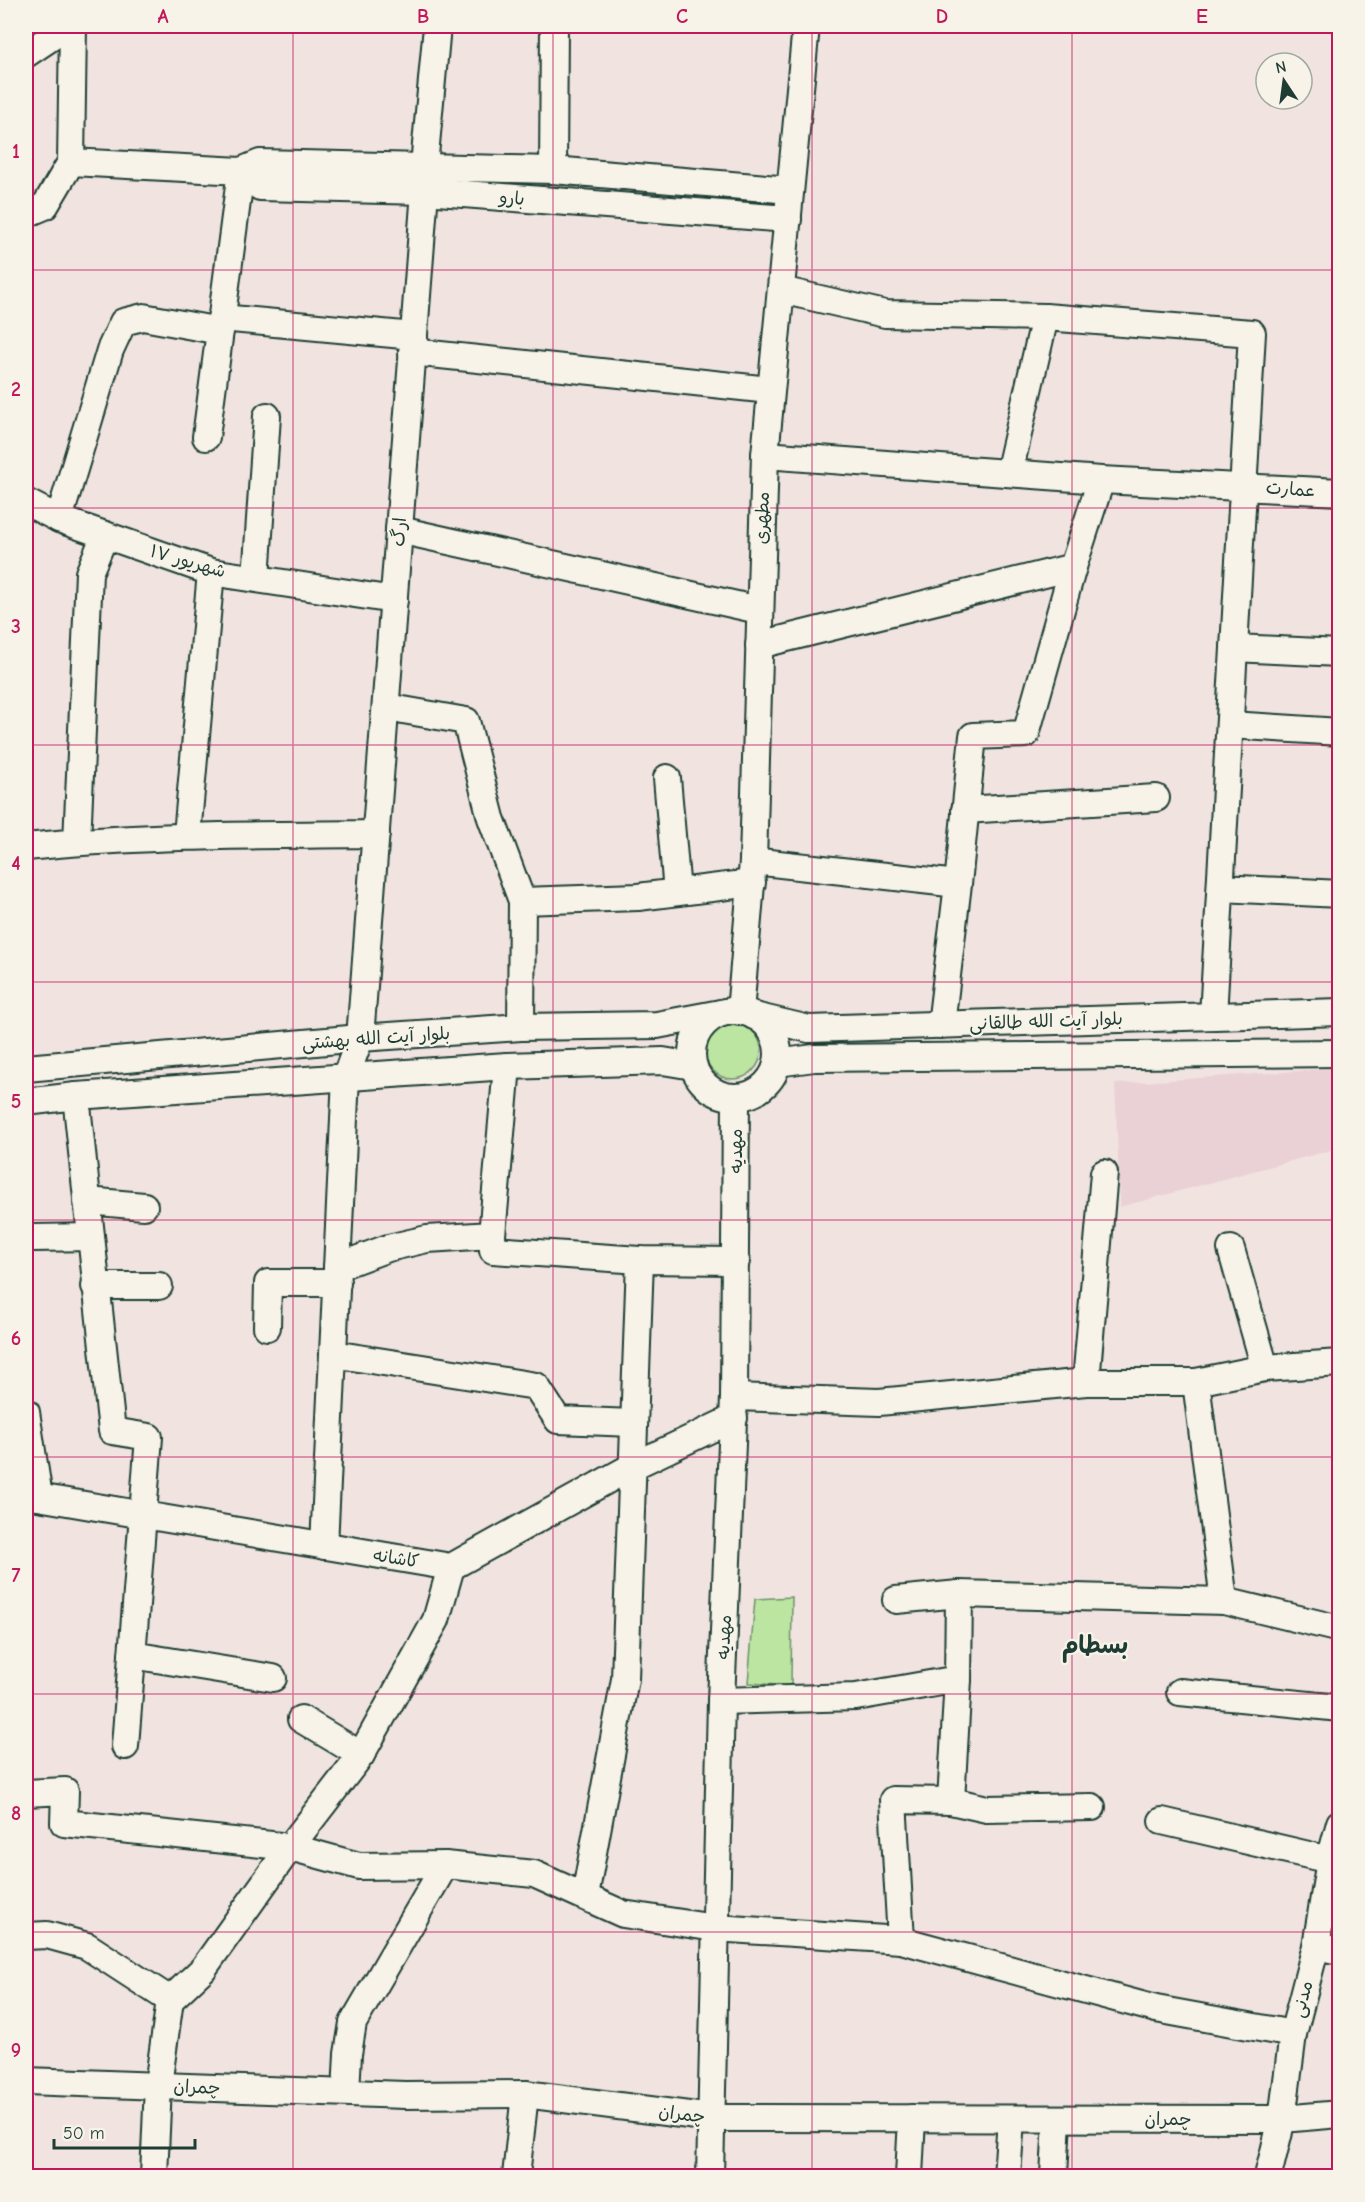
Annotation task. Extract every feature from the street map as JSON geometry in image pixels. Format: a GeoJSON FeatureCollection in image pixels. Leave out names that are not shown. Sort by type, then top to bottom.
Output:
{"type":"FeatureCollection","features":[{"type":"Feature","properties":{"kind":"street"},"geometry":{"type":"LineString","coordinates":[[26,54],[68,26]]}},
{"type":"Feature","properties":{"kind":"street"},"geometry":{"type":"LineString","coordinates":[[26,213],[45,206],[71,162],[73,26]]}},
{"type":"Feature","properties":{"kind":"street","name":"ارگ"},"geometry":{"type":"LineString","coordinates":[[324,1546],[346,1076],[360,1038],[425,192],[424,166],[437,26]]}},
{"type":"Feature","properties":{"kind":"street"},"geometry":{"type":"LineString","coordinates":[[553,170],[554,26]]}},
{"type":"Feature","properties":{"kind":"street","name":"مطهری"},"geometry":{"type":"LineString","coordinates":[[740,1013],[752,872],[765,455],[806,26]]}},
{"type":"Feature","properties":{"kind":"street","name":"بارو"},"geometry":{"type":"LineString","coordinates":[[71,162],[241,171],[260,163],[553,170],[790,190]]}},
{"type":"Feature","properties":{"kind":"street"},"geometry":{"type":"LineString","coordinates":[[206,437],[241,171]]}},
{"type":"Feature","properties":{"kind":"street","name":"بارو"},"geometry":{"type":"LineString","coordinates":[[241,171],[260,187],[425,192],[788,219]]}},
{"type":"Feature","properties":{"kind":"street"},"geometry":{"type":"LineString","coordinates":[[781,290],[885,314],[1045,317],[1252,333],[1213,1016]]}},
{"type":"Feature","properties":{"kind":"street"},"geometry":{"type":"LineString","coordinates":[[59,519],[110,350],[123,322],[143,317],[413,344],[770,390]]}},
{"type":"Feature","properties":{"kind":"street"},"geometry":{"type":"LineString","coordinates":[[1009,473],[1045,317]]}},
{"type":"Feature","properties":{"kind":"street"},"geometry":{"type":"LineString","coordinates":[[256,578],[267,416]]}},
{"type":"Feature","properties":{"kind":"street","name":"عمارت"},"geometry":{"type":"LineString","coordinates":[[765,455],[1101,480],[1340,492]]}},
{"type":"Feature","properties":{"kind":"street"},"geometry":{"type":"LineString","coordinates":[[941,1024],[958,884],[972,736],[1026,734],[1073,567],[1101,480]]}},
{"type":"Feature","properties":{"kind":"street","name":"۱۷ شهریور"},"geometry":{"type":"LineString","coordinates":[[26,501],[59,519],[211,572],[394,600]]}},
{"type":"Feature","properties":{"kind":"street"},"geometry":{"type":"LineString","coordinates":[[399,530],[759,610]]}},
{"type":"Feature","properties":{"kind":"street"},"geometry":{"type":"LineString","coordinates":[[77,842],[89,573],[105,535]]}},
{"type":"Feature","properties":{"kind":"street"},"geometry":{"type":"LineString","coordinates":[[759,645],[1073,567]]}},
{"type":"Feature","properties":{"kind":"street"},"geometry":{"type":"LineString","coordinates":[[188,835],[211,572]]}},
{"type":"Feature","properties":{"kind":"street"},"geometry":{"type":"LineString","coordinates":[[1234,648],[1340,653]]}},
{"type":"Feature","properties":{"kind":"street"},"geometry":{"type":"LineString","coordinates":[[386,707],[466,721],[491,818],[522,901],[520,1027]]}},
{"type":"Feature","properties":{"kind":"street"},"geometry":{"type":"LineString","coordinates":[[1230,724],[1340,732]]}},
{"type":"Feature","properties":{"kind":"street"},"geometry":{"type":"LineString","coordinates":[[667,778],[676,892]]}},
{"type":"Feature","properties":{"kind":"street"},"geometry":{"type":"LineString","coordinates":[[965,810],[1156,798]]}},
{"type":"Feature","properties":{"kind":"street"},"geometry":{"type":"LineString","coordinates":[[26,847],[188,835],[376,834]]}},
{"type":"Feature","properties":{"kind":"street"},"geometry":{"type":"LineString","coordinates":[[522,901],[638,897],[676,892],[752,872],[958,884]]}},
{"type":"Feature","properties":{"kind":"street"},"geometry":{"type":"LineString","coordinates":[[1221,888],[1340,894]]}},
{"type":"Feature","properties":{"kind":"street","name":"بلوار آیت الله طالقانی"},"geometry":{"type":"LineString","coordinates":[[740,1013],[808,1029],[1340,1012]]}},
{"type":"Feature","properties":{"kind":"street"},"geometry":{"type":"LineString","coordinates":[[740,1013],[765,1024],[773,1035],[777,1049],[777,1063],[771,1076],[762,1087],[750,1094],[736,1097],[722,1095],[709,1089],[699,1079],[693,1066],[694,1038],[702,1026],[713,1017],[740,1013]]}},
{"type":"Feature","properties":{"kind":"street","name":"بلوار آیت الله بهشتی"},"geometry":{"type":"LineString","coordinates":[[26,1068],[360,1038],[520,1027],[657,1025],[740,1013]]}},
{"type":"Feature","properties":{"kind":"street","name":"بلوار آیت الله طالقانی"},"geometry":{"type":"LineString","coordinates":[[777,1063],[814,1058],[1340,1053]]}},
{"type":"Feature","properties":{"kind":"street","name":"بلوار آیت الله بهشتی"},"geometry":{"type":"LineString","coordinates":[[26,1102],[76,1096],[507,1066],[663,1061],[693,1066]]}},
{"type":"Feature","properties":{"kind":"street"},"geometry":{"type":"LineString","coordinates":[[507,1066],[492,1235],[493,1250],[640,1260],[736,1261]]}},
{"type":"Feature","properties":{"kind":"street"},"geometry":{"type":"LineString","coordinates":[[76,1096],[112,1431],[150,1437],[125,1746]]}},
{"type":"Feature","properties":{"kind":"street","name":"مهدیه"},"geometry":{"type":"LineString","coordinates":[[710,2176],[720,1701],[734,1407],[736,1097]]}},
{"type":"Feature","properties":{"kind":"street"},"geometry":{"type":"LineString","coordinates":[[1086,1382],[1104,1173]]}},
{"type":"Feature","properties":{"kind":"street"},"geometry":{"type":"LineString","coordinates":[[87,1201],[144,1206]]}},
{"type":"Feature","properties":{"kind":"street"},"geometry":{"type":"LineString","coordinates":[[267,1327],[268,1283],[337,1275],[388,1248],[427,1239],[492,1235]]}},
{"type":"Feature","properties":{"kind":"street"},"geometry":{"type":"LineString","coordinates":[[34,1238],[91,1237]]}},
{"type":"Feature","properties":{"kind":"street"},"geometry":{"type":"LineString","coordinates":[[1231,1249],[1265,1368]]}},
{"type":"Feature","properties":{"kind":"street"},"geometry":{"type":"LineString","coordinates":[[585,1896],[625,1679],[640,1260]]}},
{"type":"Feature","properties":{"kind":"street"},"geometry":{"type":"LineString","coordinates":[[95,1286],[159,1286]]}},
{"type":"Feature","properties":{"kind":"street"},"geometry":{"type":"LineString","coordinates":[[333,1354],[536,1386],[558,1420],[633,1423]]}},
{"type":"Feature","properties":{"kind":"street"},"geometry":{"type":"LineString","coordinates":[[154,2176],[158,2085],[170,2000],[203,1969],[290,1847],[361,1755],[436,1620],[451,1567],[734,1407],[879,1402],[1086,1382],[1196,1382],[1265,1368],[1340,1363]]}},
{"type":"Feature","properties":{"kind":"street"},"geometry":{"type":"LineString","coordinates":[[1196,1382],[1224,1601]]}},
{"type":"Feature","properties":{"kind":"street"},"geometry":{"type":"LineString","coordinates":[[26,1412],[32,1496]]}},
{"type":"Feature","properties":{"kind":"street","name":"کاشانه"},"geometry":{"type":"LineString","coordinates":[[32,1496],[451,1567]]}},
{"type":"Feature","properties":{"kind":"street"},"geometry":{"type":"LineString","coordinates":[[951,1801],[958,1679],[959,1594]]}},
{"type":"Feature","properties":{"kind":"street"},"geometry":{"type":"LineString","coordinates":[[896,1600],[959,1594],[1224,1601],[1340,1629]]}},
{"type":"Feature","properties":{"kind":"street"},"geometry":{"type":"LineString","coordinates":[[132,1654],[273,1678]]}},
{"type":"Feature","properties":{"kind":"street"},"geometry":{"type":"LineString","coordinates":[[720,1701],[856,1697],[958,1679]]}},
{"type":"Feature","properties":{"kind":"street"},"geometry":{"type":"LineString","coordinates":[[1180,1692],[1340,1708]]}},
{"type":"Feature","properties":{"kind":"street"},"geometry":{"type":"LineString","coordinates":[[301,1719],[361,1755]]}},
{"type":"Feature","properties":{"kind":"street"},"geometry":{"type":"LineString","coordinates":[[26,1793],[65,1791],[64,1822],[290,1847],[359,1866],[446,1865],[534,1874],[624,1914],[715,1928],[902,1940],[1156,2009],[1293,2034]]}},
{"type":"Feature","properties":{"kind":"street"},"geometry":{"type":"LineString","coordinates":[[902,1940],[893,1800],[951,1801],[987,1809],[1092,1807]]}},
{"type":"Feature","properties":{"kind":"street"},"geometry":{"type":"LineString","coordinates":[[1162,1821],[1330,1860]]}},
{"type":"Feature","properties":{"kind":"street","name":"مدنی"},"geometry":{"type":"LineString","coordinates":[[1268,2176],[1282,2119],[1293,2034],[1328,1948],[1330,1860],[1340,1823]]}},
{"type":"Feature","properties":{"kind":"street"},"geometry":{"type":"LineString","coordinates":[[346,2092],[348,2054],[353,2023],[446,1865]]}},
{"type":"Feature","properties":{"kind":"street"},"geometry":{"type":"LineString","coordinates":[[26,1936],[47,1935],[87,1946],[170,2000]]}},
{"type":"Feature","properties":{"kind":"street","name":"چمران"},"geometry":{"type":"LineString","coordinates":[[26,2081],[405,2095],[525,2094],[712,2118],[1282,2119],[1340,2115]]}},
{"type":"Feature","properties":{"kind":"street"},"geometry":{"type":"LineString","coordinates":[[516,2176],[525,2094]]}},
{"type":"Feature","properties":{"kind":"street"},"geometry":{"type":"LineString","coordinates":[[909,2176],[912,2118]]}},
{"type":"Feature","properties":{"kind":"street"},"geometry":{"type":"LineString","coordinates":[[1007,2176],[1011,2119]]}},
{"type":"Feature","properties":{"kind":"street"},"geometry":{"type":"LineString","coordinates":[[1054,2176],[1057,2119]]}},
{"type":"Feature","properties":{"kind":"shaded area"},"geometry":{"type":"Polygon","coordinates":[[[1339,1068],[1339,1148],[1120,1207],[1115,1084],[1339,1068]]]}},
{"type":"Feature","properties":{"kind":"green space"},"geometry":{"type":"Polygon","coordinates":[[[727,1023],[739,1023],[749,1027],[757,1035],[761,1051],[757,1067],[749,1075],[739,1079],[727,1079],[717,1075],[709,1067],[705,1057],[705,1045],[709,1035],[717,1027],[727,1023]]]}},
{"type":"Feature","properties":{"kind":"green space"},"geometry":{"type":"Polygon","coordinates":[[[792,1597],[791,1686],[748,1683],[755,1599],[792,1597]]]}},
{"type":"Feature","properties":{"kind":"district","name":"بسطام"},"geometry":{"type":"Point","coordinates":[1095,1645]}}]}
